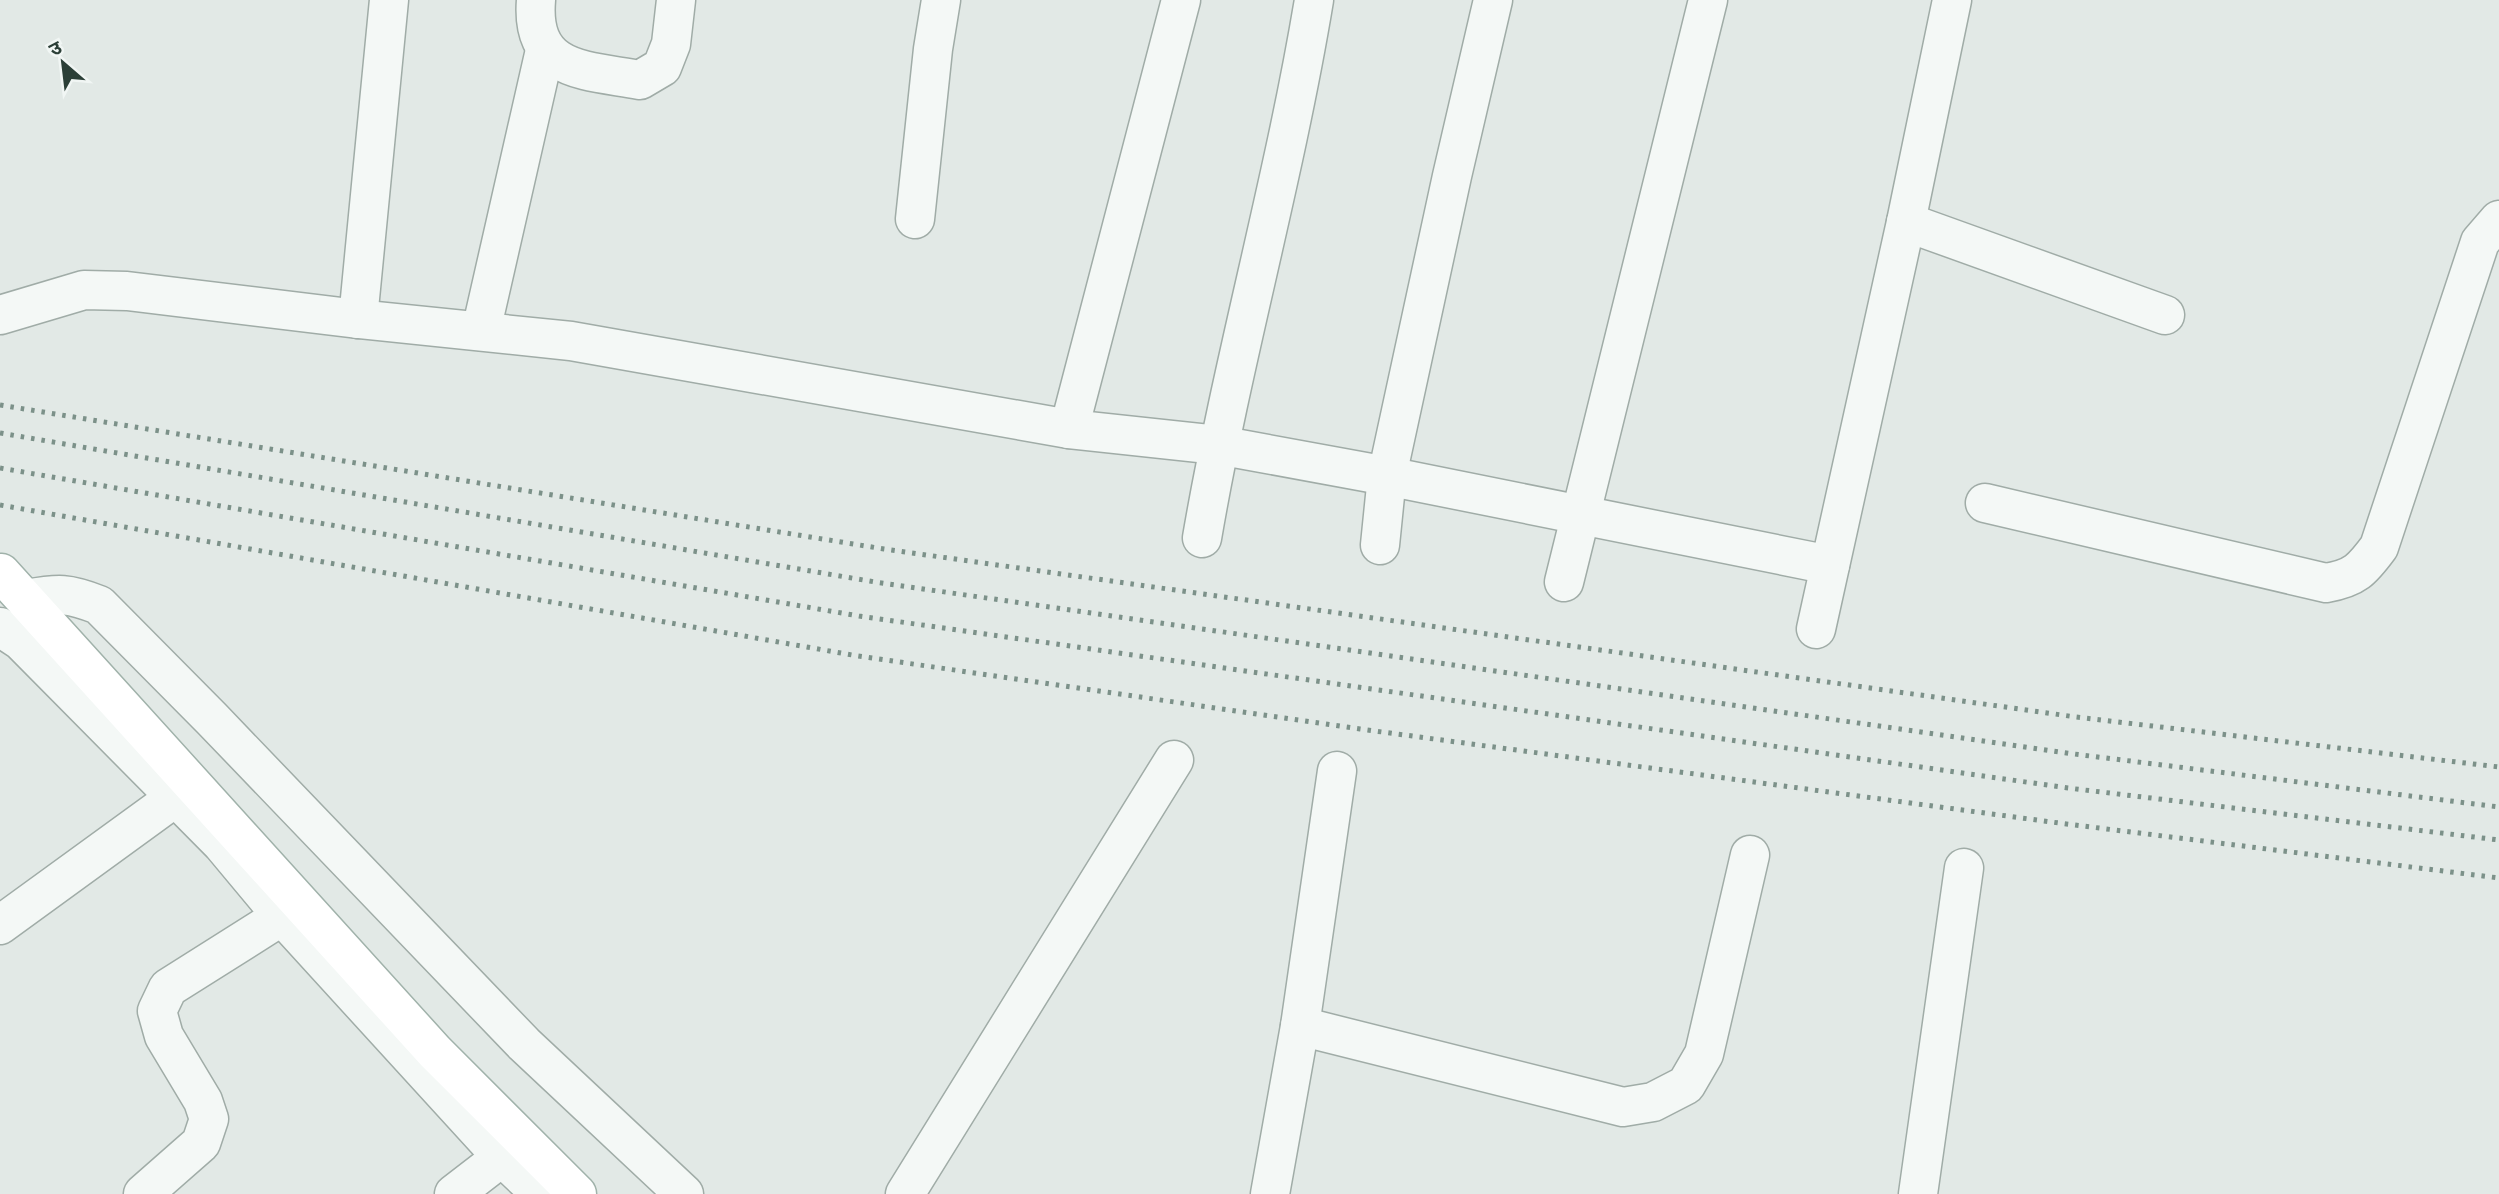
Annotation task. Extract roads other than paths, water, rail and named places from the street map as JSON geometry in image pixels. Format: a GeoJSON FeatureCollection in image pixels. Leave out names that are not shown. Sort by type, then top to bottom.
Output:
{"type":"FeatureCollection","features":[{"type":"Feature","properties":{"kind":"main road"},"geometry":{"type":"LineString","coordinates":[[14,586],[435,1052],[577,1194]]}},
{"type":"Feature","properties":{"kind":"street"},"geometry":{"type":"LineString","coordinates":[[358,319],[389,0]]}},
{"type":"Feature","properties":{"kind":"street"},"geometry":{"type":"LineString","coordinates":[[537,0],[537,29],[545,50],[565,66],[640,80],[662,67],[671,44],[676,0]]}},
{"type":"Feature","properties":{"kind":"street"},"geometry":{"type":"LineString","coordinates":[[915,219],[933,49],[941,0]]}},
{"type":"Feature","properties":{"kind":"street"},"geometry":{"type":"LineString","coordinates":[[1069,429],[1181,0]]}},
{"type":"Feature","properties":{"kind":"street"},"geometry":{"type":"LineString","coordinates":[[1202,538],[1218,445],[1298,99],[1314,0]]}},
{"type":"Feature","properties":{"kind":"street"},"geometry":{"type":"LineString","coordinates":[[1380,545],[1387,476],[1493,0]]}},
{"type":"Feature","properties":{"kind":"street"},"geometry":{"type":"LineString","coordinates":[[1564,582],[1708,0]]}},
{"type":"Feature","properties":{"kind":"street"},"geometry":{"type":"LineString","coordinates":[[1816,629],[1952,0]]}},
{"type":"Feature","properties":{"kind":"street"},"geometry":{"type":"LineString","coordinates":[[481,331],[545,50]]}},
{"type":"Feature","properties":{"kind":"street"},"geometry":{"type":"LineString","coordinates":[[1985,503],[2326,583],[2347,579],[2364,568],[2378,547],[2480,242],[2499,220]]}},
{"type":"Feature","properties":{"kind":"street"},"geometry":{"type":"LineString","coordinates":[[1906,222],[2165,315]]}},
{"type":"Feature","properties":{"kind":"street"},"geometry":{"type":"LineString","coordinates":[[0,315],[84,290],[127,291],[571,341],[1069,429],[1218,445],[1830,565]]}},
{"type":"Feature","properties":{"kind":"street"},"geometry":{"type":"LineString","coordinates":[[14,586],[78,596],[99,605],[524,1044],[684,1194]]}},
{"type":"Feature","properties":{"kind":"street"},"geometry":{"type":"LineString","coordinates":[[0,627],[21,641],[222,844],[282,916],[502,1157],[541,1194]]}},
{"type":"Feature","properties":{"kind":"street"},"geometry":{"type":"LineString","coordinates":[[905,1194],[1174,760]]}},
{"type":"Feature","properties":{"kind":"street"},"geometry":{"type":"LineString","coordinates":[[1270,1194],[1300,1026],[1337,771]]}},
{"type":"Feature","properties":{"kind":"street"},"geometry":{"type":"LineString","coordinates":[[0,925],[176,797]]}},
{"type":"Feature","properties":{"kind":"street"},"geometry":{"type":"LineString","coordinates":[[1300,1026],[1623,1107],[1653,1102],[1686,1085],[1704,1054],[1750,855]]}},
{"type":"Feature","properties":{"kind":"street"},"geometry":{"type":"LineString","coordinates":[[1918,1194],[1964,868]]}},
{"type":"Feature","properties":{"kind":"street"},"geometry":{"type":"LineString","coordinates":[[143,1194],[201,1143],[209,1119],[203,1101],[164,1035],[157,1010],[168,988],[282,916]]}},
{"type":"Feature","properties":{"kind":"street"},"geometry":{"type":"LineString","coordinates":[[454,1194],[502,1157]]}},
{"type":"Feature","properties":{"kind":"railway"},"geometry":{"type":"LineString","coordinates":[[0,405],[884,549],[2076,717],[2499,767]]}},
{"type":"Feature","properties":{"kind":"railway"},"geometry":{"type":"LineString","coordinates":[[0,433],[875,582],[2074,754],[2499,807]]}},
{"type":"Feature","properties":{"kind":"railway"},"geometry":{"type":"LineString","coordinates":[[0,468],[859,616],[2068,788],[2499,840]]}},
{"type":"Feature","properties":{"kind":"railway"},"geometry":{"type":"LineString","coordinates":[[0,505],[858,656],[1360,729],[2059,823],[2499,878]]}}]}
